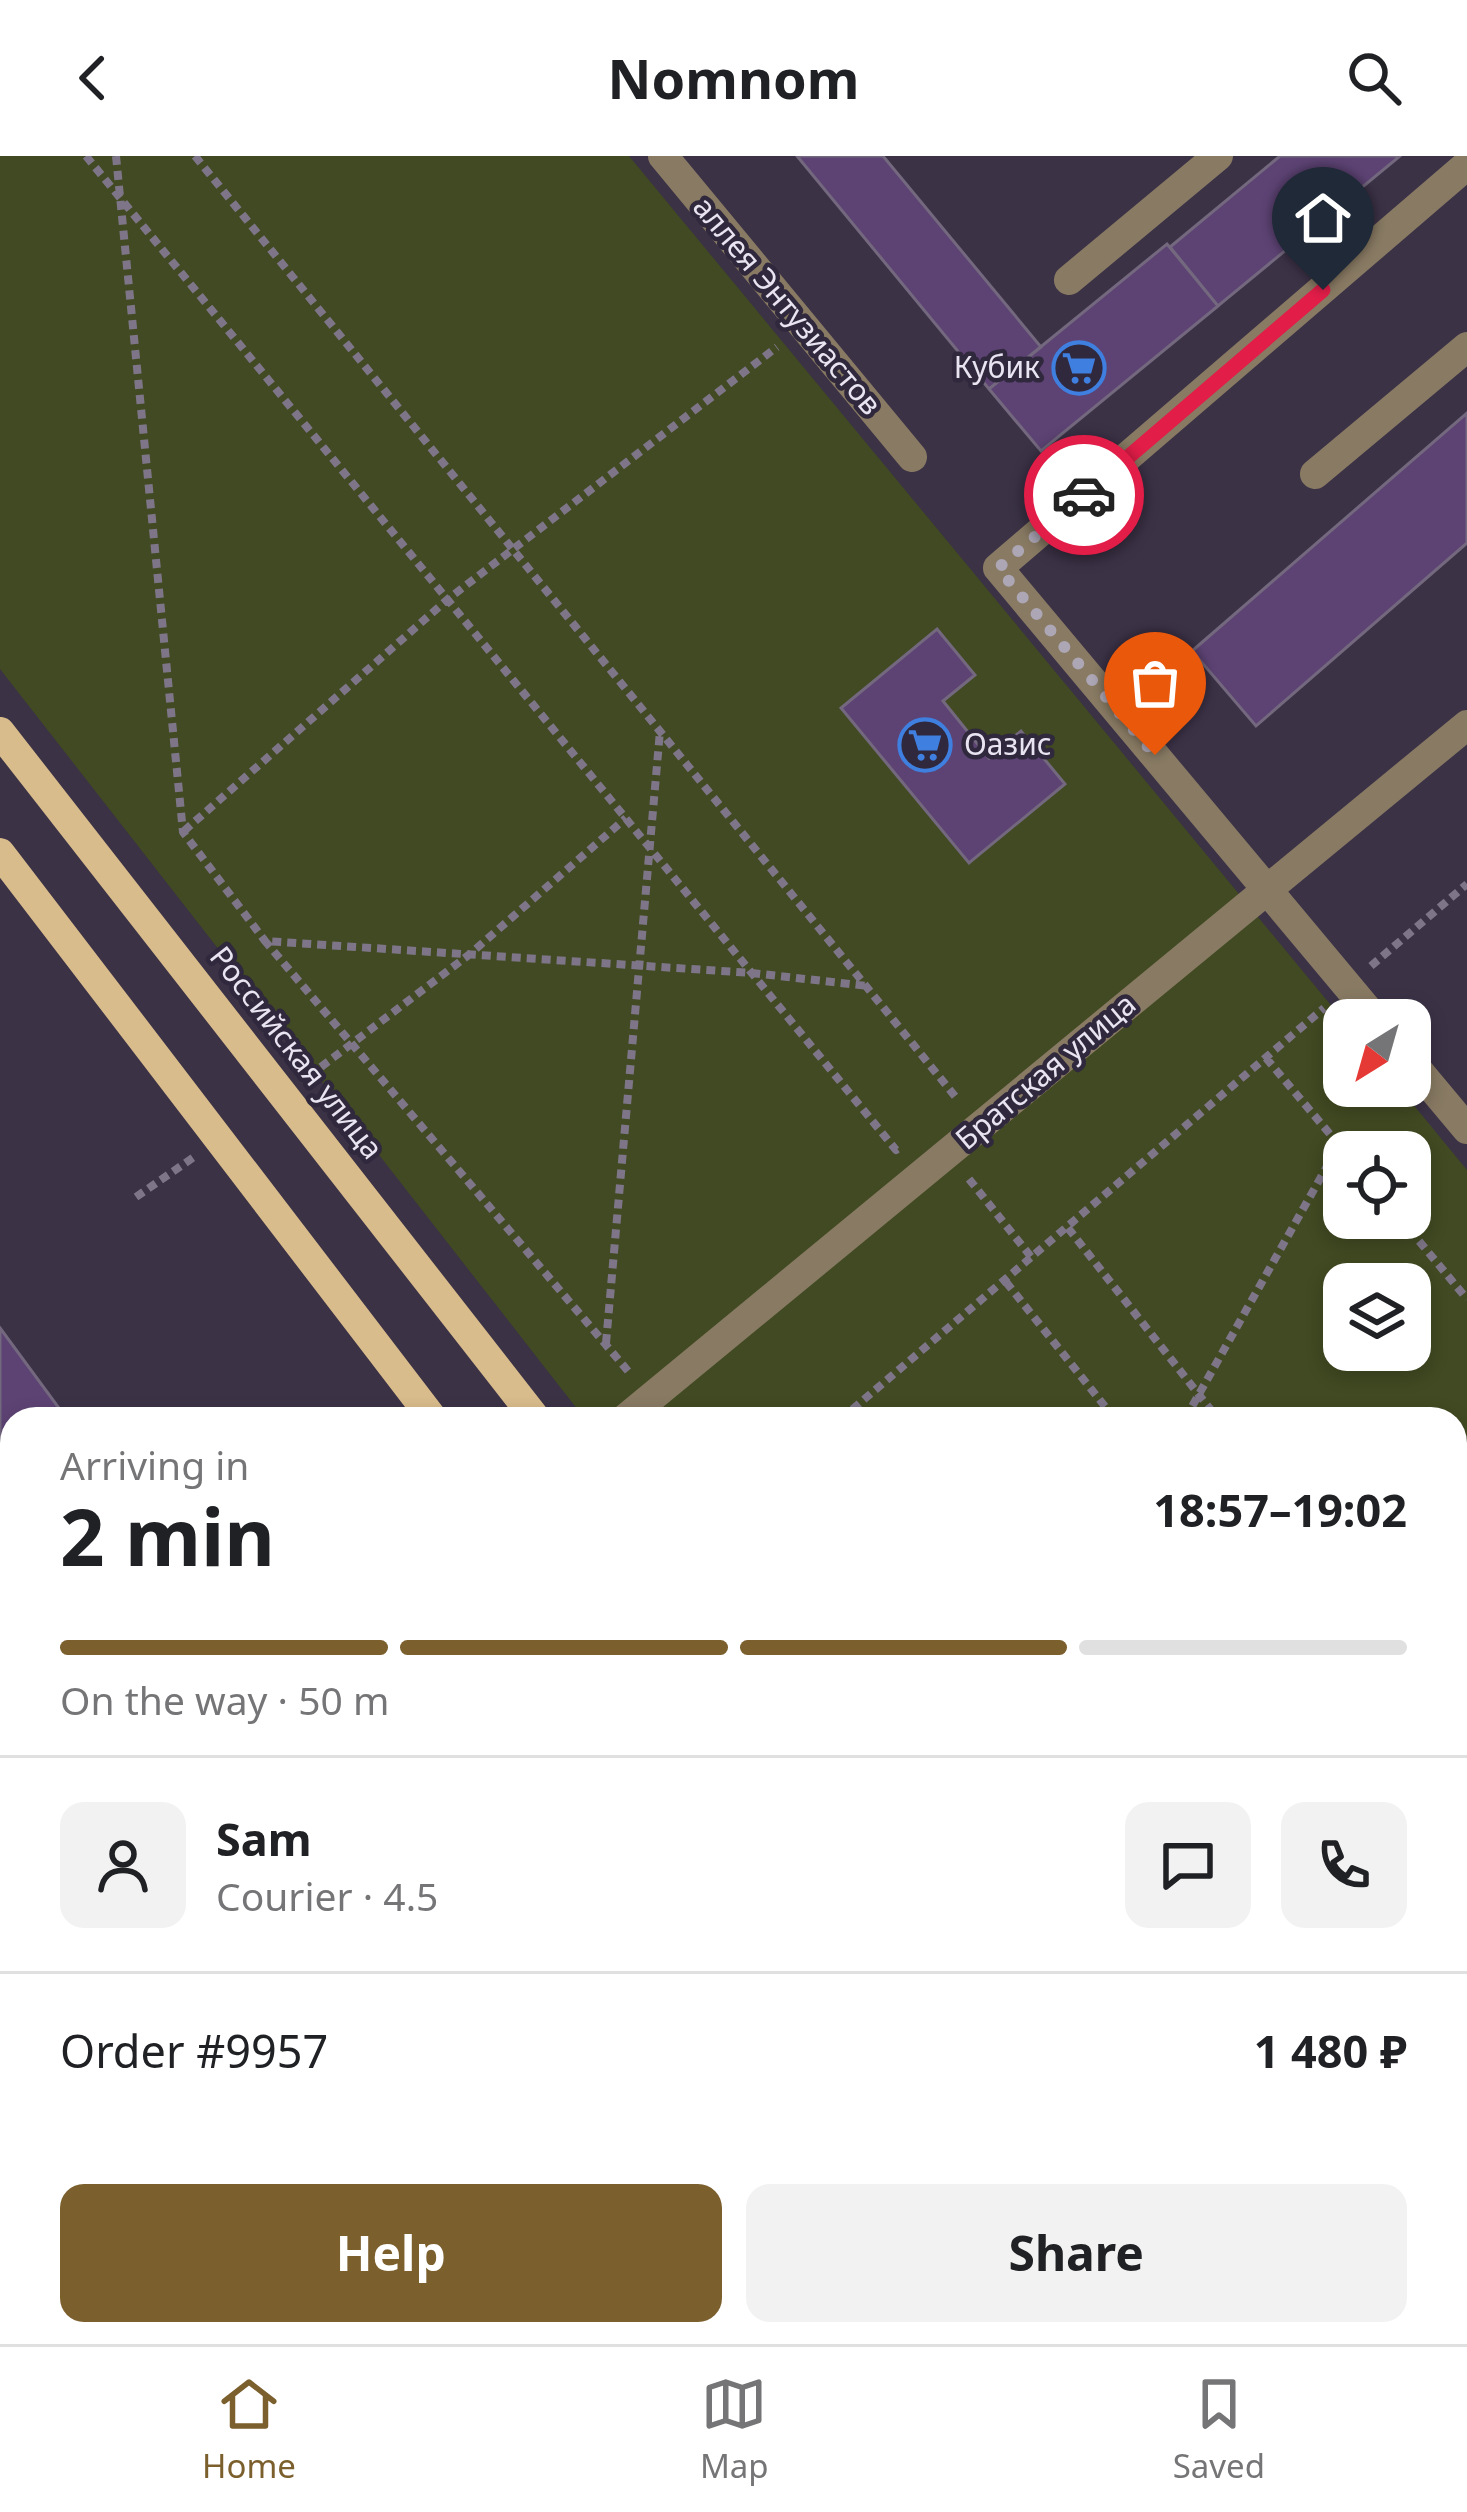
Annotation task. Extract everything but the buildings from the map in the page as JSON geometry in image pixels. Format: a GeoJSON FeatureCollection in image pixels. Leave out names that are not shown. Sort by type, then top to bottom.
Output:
{"type":"FeatureCollection","features":[{"type":"Feature","properties":{"kind":"main road","name":"Российская улица"},"geometry":{"type":"LineString","coordinates":[[0,732],[527,1407]]}},
{"type":"Feature","properties":{"kind":"main road"},"geometry":{"type":"LineString","coordinates":[[0,854],[424,1407]]}},
{"type":"Feature","properties":{"kind":"street","name":"аллея Энтузиастов"},"geometry":{"type":"LineString","coordinates":[[663,156],[912,457]]}},
{"type":"Feature","properties":{"kind":"street"},"geometry":{"type":"LineString","coordinates":[[1069,280],[1218,156]]}},
{"type":"Feature","properties":{"kind":"street"},"geometry":{"type":"LineString","coordinates":[[1358,999],[998,568],[1467,165]]}},
{"type":"Feature","properties":{"kind":"street"},"geometry":{"type":"LineString","coordinates":[[1315,474],[1467,347]]}},
{"type":"Feature","properties":{"kind":"street","name":"Братская улица"},"geometry":{"type":"LineString","coordinates":[[640,1407],[1467,725]]}},
{"type":"Feature","properties":{"kind":"street"},"geometry":{"type":"LineString","coordinates":[[1431,1086],[1467,1130]]}},
{"type":"Feature","properties":{"kind":"path"},"geometry":{"type":"LineString","coordinates":[[86,156],[896,1150],[960,1099],[195,156]]}},
{"type":"Feature","properties":{"kind":"path"},"geometry":{"type":"LineString","coordinates":[[116,156],[183,832],[265,941],[651,1398]]}},
{"type":"Feature","properties":{"kind":"path"},"geometry":{"type":"LineString","coordinates":[[183,832],[448,599],[803,326]]}},
{"type":"Feature","properties":{"kind":"path"},"geometry":{"type":"LineString","coordinates":[[605,1345],[643,966],[648,845],[660,729]]}},
{"type":"Feature","properties":{"kind":"path"},"geometry":{"type":"LineString","coordinates":[[283,1095],[470,954],[626,818]]}},
{"type":"Feature","properties":{"kind":"path"},"geometry":{"type":"LineString","coordinates":[[855,1407],[1467,884]]}},
{"type":"Feature","properties":{"kind":"path"},"geometry":{"type":"LineString","coordinates":[[265,941],[752,973],[869,986]]}},
{"type":"Feature","properties":{"kind":"path"},"geometry":{"type":"LineString","coordinates":[[1266,1058],[1328,1131]]}},
{"type":"Feature","properties":{"kind":"path"},"geometry":{"type":"LineString","coordinates":[[927,1125],[1032,1258]]}},
{"type":"Feature","properties":{"kind":"path"},"geometry":{"type":"LineString","coordinates":[[136,1197],[219,1140]]}},
{"type":"Feature","properties":{"kind":"path"},"geometry":{"type":"LineString","coordinates":[[1192,1407],[1323,1181]]}},
{"type":"Feature","properties":{"kind":"path"},"geometry":{"type":"LineString","coordinates":[[1068,1228],[1208,1407]]}},
{"type":"Feature","properties":{"kind":"path"},"geometry":{"type":"LineString","coordinates":[[1417,1239],[1467,1299]]}},
{"type":"Feature","properties":{"kind":"path"},"geometry":{"type":"LineString","coordinates":[[1006,1282],[1105,1407]]}},
{"type":"Feature","properties":{"kind":"green space"},"geometry":{"type":"Polygon","coordinates":[[[0,156],[629,156],[1326,999],[1323,1107],[1415,1107],[1467,1170],[1467,1407],[576,1407],[0,669],[0,156]]]}},
{"type":"Feature","properties":{"kind":"way so far"},"geometry":{"type":"LineString","coordinates":[[1084,495],[998,568],[1155,755]]}},
{"type":"Feature","properties":{"kind":"place","name":"Кубик"},"geometry":{"type":"Point","coordinates":[1079,368]}},
{"type":"Feature","properties":{"kind":"place","name":"Оазис"},"geometry":{"type":"Point","coordinates":[925,745]}},
{"type":"Feature","properties":{"kind":"route"},"geometry":{"type":"LineString","coordinates":[[1084,495],[1323,290]]}}]}
